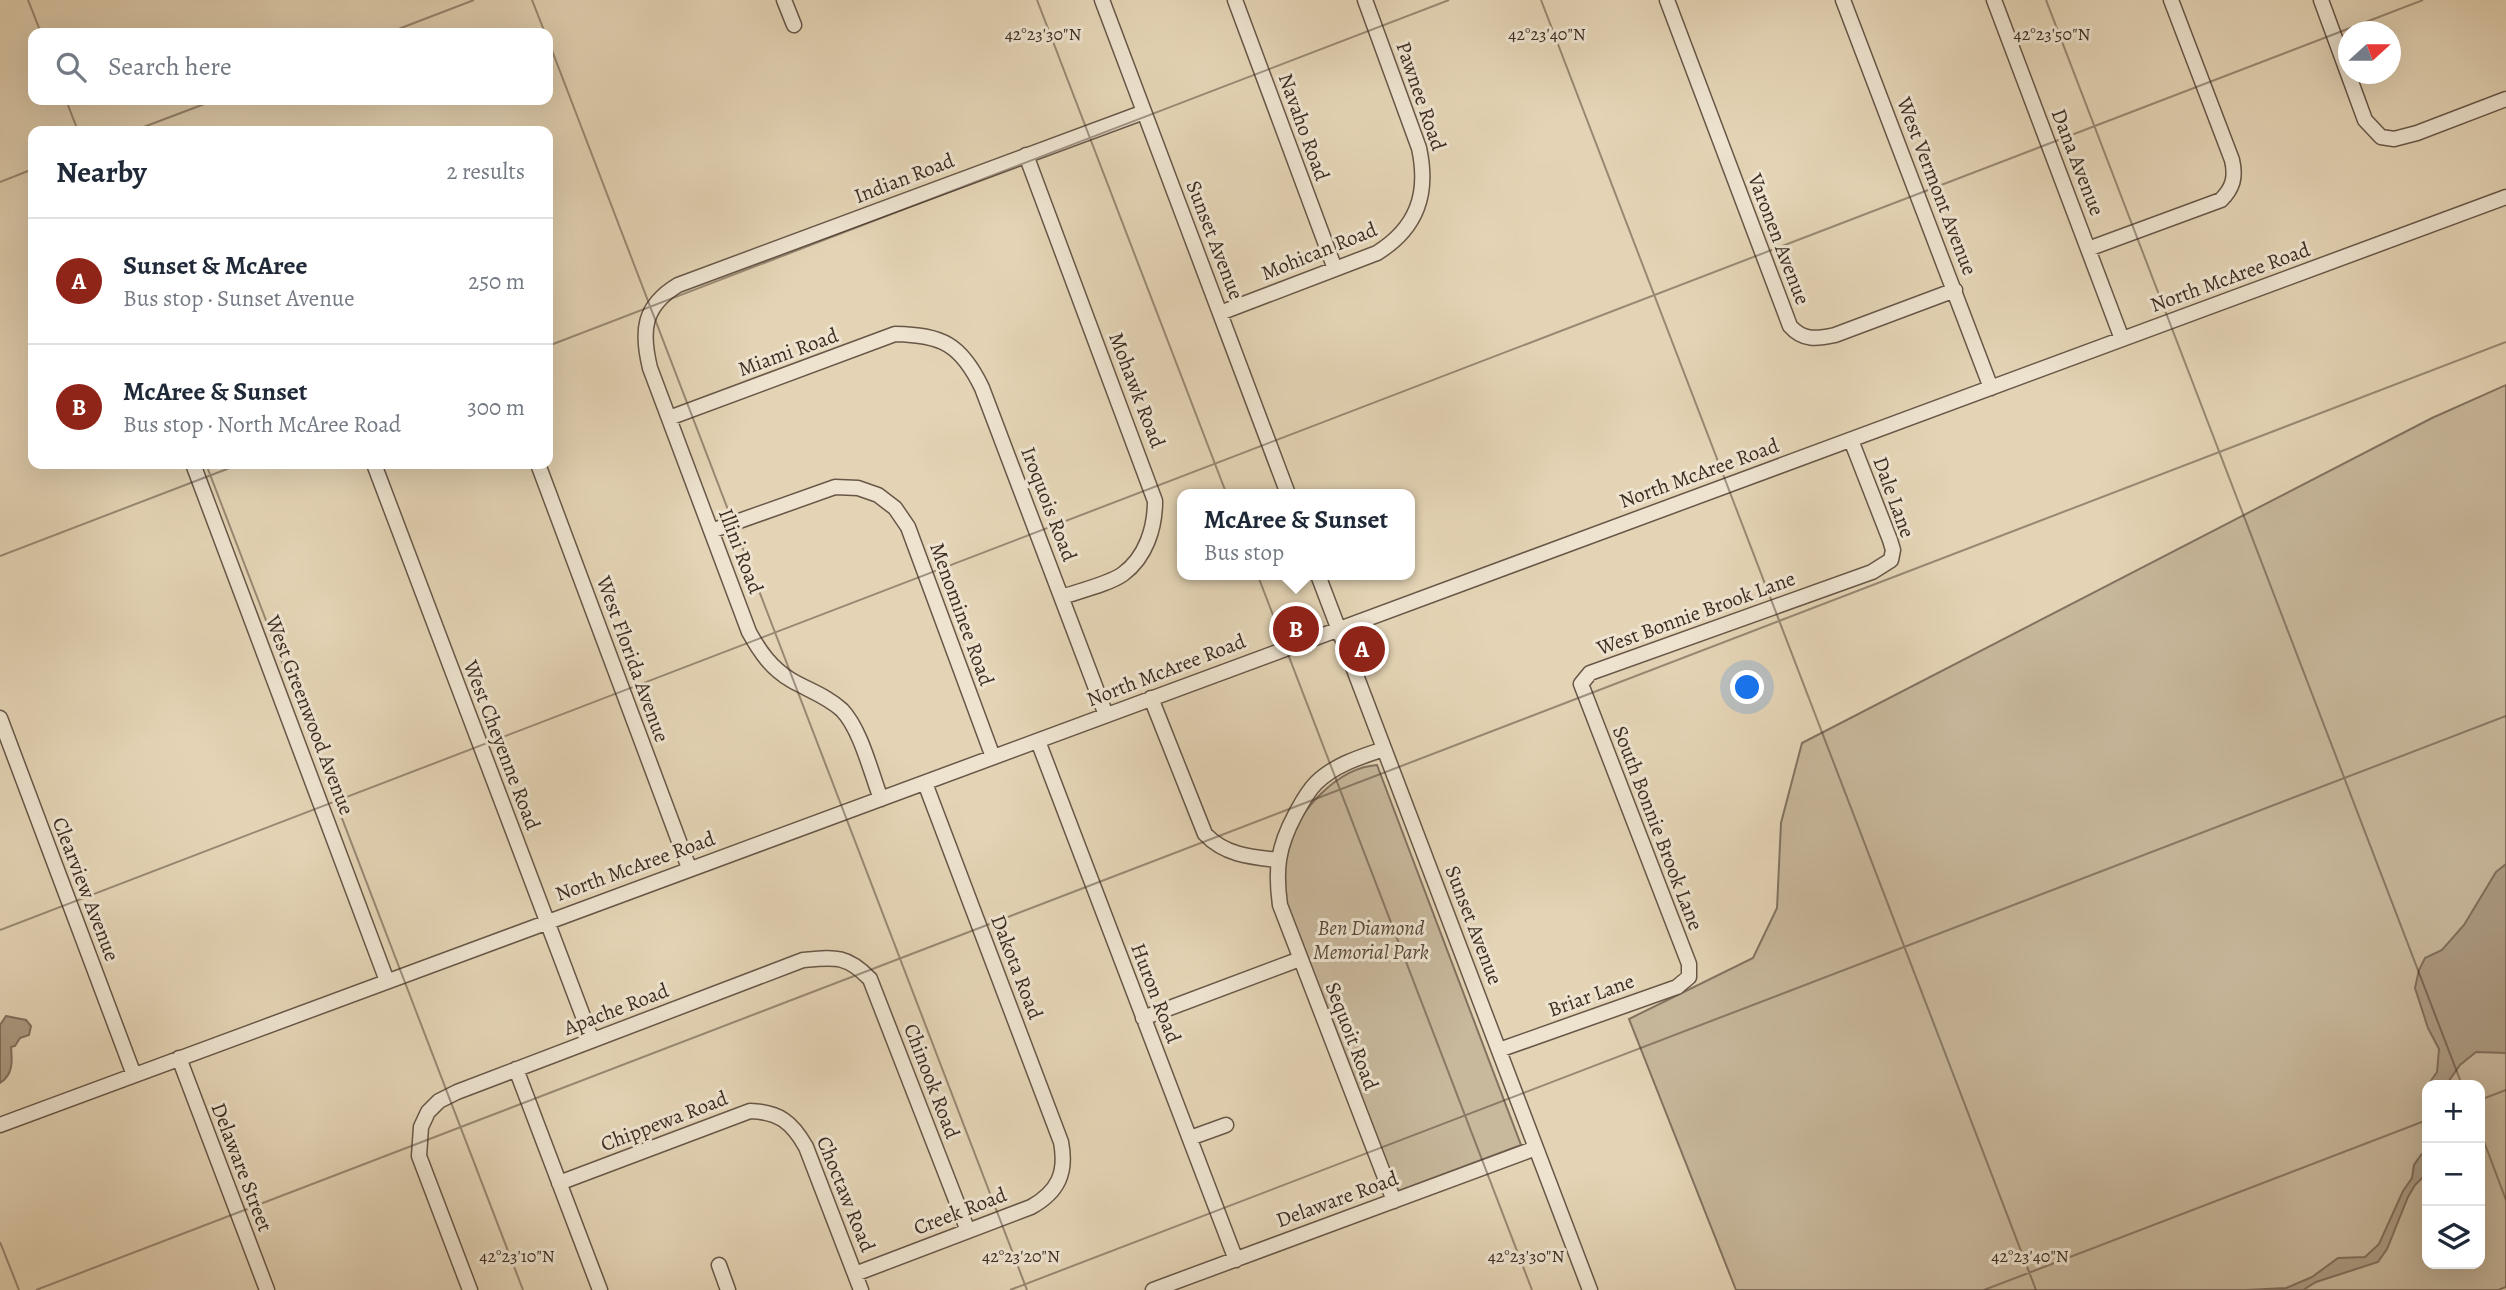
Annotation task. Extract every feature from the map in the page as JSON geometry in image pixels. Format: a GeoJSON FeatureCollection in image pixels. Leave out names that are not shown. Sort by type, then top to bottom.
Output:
{"type":"FeatureCollection","features":[{"type":"Feature","properties":{"kind":"street"},"geometry":{"type":"LineString","coordinates":[[784,0],[794,25]]}},
{"type":"Feature","properties":{"kind":"street","name":"Sunset Avenue"},"geometry":{"type":"LineString","coordinates":[[1102,0],[1286,489]]}},
{"type":"Feature","properties":{"kind":"street","name":"Navaho Road"},"geometry":{"type":"LineString","coordinates":[[1235,0],[1335,269]]}},
{"type":"Feature","properties":{"kind":"street","name":"Pawnee Road"},"geometry":{"type":"LineString","coordinates":[[1365,0],[1419,148],[1424,169],[1418,208]]}},
{"type":"Feature","properties":{"kind":"street","name":"Varonen Avenue"},"geometry":{"type":"LineString","coordinates":[[1667,0],[1790,326],[1796,334],[1808,339],[1835,335],[1955,290]]}},
{"type":"Feature","properties":{"kind":"street","name":"West Vermont Avenue"},"geometry":{"type":"LineString","coordinates":[[1843,0],[1991,388]]}},
{"type":"Feature","properties":{"kind":"street","name":"Dana Avenue"},"geometry":{"type":"LineString","coordinates":[[1994,0],[2122,339]]}},
{"type":"Feature","properties":{"kind":"street"},"geometry":{"type":"LineString","coordinates":[[2088,249],[2221,200],[2234,182],[2232,160],[2171,0]]}},
{"type":"Feature","properties":{"kind":"street"},"geometry":{"type":"LineString","coordinates":[[2320,0],[2364,120],[2381,137],[2395,139],[2417,133],[2506,99]]}},
{"type":"Feature","properties":{"kind":"street","name":"Indian Road"},"geometry":{"type":"LineString","coordinates":[[678,285],[1144,112]]}},
{"type":"Feature","properties":{"kind":"street","name":"Mohawk Road"},"geometry":{"type":"LineString","coordinates":[[1026,155],[1155,501],[1151,534],[1135,563],[1122,575],[1062,597]]}},
{"type":"Feature","properties":{"kind":"street","name":"North McAree Road"},"geometry":{"type":"LineString","coordinates":[[0,1125],[2506,197]]}},
{"type":"Feature","properties":{"kind":"street","name":"Mohican Road"},"geometry":{"type":"LineString","coordinates":[[1220,313],[1377,253],[1394,242],[1408,226],[1418,208]]}},
{"type":"Feature","properties":{"kind":"street","name":"Illini Road"},"geometry":{"type":"LineString","coordinates":[[678,285],[666,292],[657,302],[646,323],[644,335],[650,368],[749,632],[774,668],[830,699],[844,713],[858,738],[881,799]]}},
{"type":"Feature","properties":{"kind":"street","name":"Miami Road"},"geometry":{"type":"LineString","coordinates":[[669,418],[895,334],[923,335]]}},
{"type":"Feature","properties":{"kind":"street","name":"Iroquois Road"},"geometry":{"type":"LineString","coordinates":[[923,335],[938,339],[955,349],[972,367],[1106,715]]}},
{"type":"Feature","properties":{"kind":"street","name":"Dale Lane"},"geometry":{"type":"LineString","coordinates":[[1845,582],[1885,566],[1891,560],[1893,550],[1850,440]]}},
{"type":"Feature","properties":{"kind":"street","name":"West Greenwood Avenue"},"geometry":{"type":"LineString","coordinates":[[195,469],[387,981]]}},
{"type":"Feature","properties":{"kind":"street","name":"West Cheyenne Road"},"geometry":{"type":"LineString","coordinates":[[376,469],[592,1041]]}},
{"type":"Feature","properties":{"kind":"street","name":"West Florida Avenue"},"geometry":{"type":"LineString","coordinates":[[540,469],[689,869]]}},
{"type":"Feature","properties":{"kind":"street","name":"Menominee Road"},"geometry":{"type":"LineString","coordinates":[[711,531],[835,487],[858,488],[878,495],[895,508],[908,527],[993,757]]}},
{"type":"Feature","properties":{"kind":"street","name":"Sunset Avenue"},"geometry":{"type":"LineString","coordinates":[[1320,580],[1590,1290]]}},
{"type":"Feature","properties":{"kind":"street","name":"West Bonnie Brook Lane"},"geometry":{"type":"LineString","coordinates":[[1585,699],[1581,684],[1590,673],[1845,582]]}},
{"type":"Feature","properties":{"kind":"street"},"geometry":{"type":"LineString","coordinates":[[1151,698],[1205,834],[1215,845],[1241,856],[1278,860]]}},
{"type":"Feature","properties":{"kind":"street","name":"South Bonnie Brook Lane"},"geometry":{"type":"LineString","coordinates":[[1585,699],[1690,972]]}},
{"type":"Feature","properties":{"kind":"street","name":"Clearview Avenue"},"geometry":{"type":"LineString","coordinates":[[0,718],[134,1075]]}},
{"type":"Feature","properties":{"kind":"street","name":"Huron Road"},"geometry":{"type":"LineString","coordinates":[[1038,741],[1236,1259]]}},
{"type":"Feature","properties":{"kind":"street","name":"Sequoit Road"},"geometry":{"type":"LineString","coordinates":[[1384,748],[1354,759],[1316,783],[1303,801],[1280,846],[1277,880],[1280,905],[1394,1201]]}},
{"type":"Feature","properties":{"kind":"street","name":"Dakota Road"},"geometry":{"type":"LineString","coordinates":[[925,783],[1061,1142],[1064,1167]]}},
{"type":"Feature","properties":{"kind":"street","name":"Apache Road"},"geometry":{"type":"LineString","coordinates":[[470,1290],[419,1156],[421,1127],[428,1112],[439,1101],[803,960],[842,958]]}},
{"type":"Feature","properties":{"kind":"street","name":"Chinook Road"},"geometry":{"type":"LineString","coordinates":[[842,958],[864,974],[877,994],[968,1231]]}},
{"type":"Feature","properties":{"kind":"street"},"geometry":{"type":"LineString","coordinates":[[1143,1018],[1300,958]]}},
{"type":"Feature","properties":{"kind":"street","name":"Briar Lane"},"geometry":{"type":"LineString","coordinates":[[1499,1051],[1677,987],[1686,982],[1690,972]]}},
{"type":"Feature","properties":{"kind":"street","name":"Delaware Street"},"geometry":{"type":"LineString","coordinates":[[179,1058],[267,1290]]}},
{"type":"Feature","properties":{"kind":"street"},"geometry":{"type":"LineString","coordinates":[[516,1069],[600,1290]]}},
{"type":"Feature","properties":{"kind":"street","name":"Chippewa Road"},"geometry":{"type":"LineString","coordinates":[[559,1183],[750,1111],[768,1112],[783,1119]]}},
{"type":"Feature","properties":{"kind":"street","name":"Choctaw Road"},"geometry":{"type":"LineString","coordinates":[[783,1119],[797,1131],[806,1147],[861,1290]]}},
{"type":"Feature","properties":{"kind":"street"},"geometry":{"type":"LineString","coordinates":[[1190,1138],[1226,1125]]}},
{"type":"Feature","properties":{"kind":"street","name":"Delaware Road"},"geometry":{"type":"LineString","coordinates":[[1153,1290],[1536,1148]]}},
{"type":"Feature","properties":{"kind":"street","name":"Creek Road"},"geometry":{"type":"LineString","coordinates":[[855,1274],[1042,1200],[1052,1191],[1064,1167]]}},
{"type":"Feature","properties":{"kind":"street"},"geometry":{"type":"LineString","coordinates":[[719,1265],[728,1290]]}},
{"type":"Feature","properties":{"kind":"green space"},"geometry":{"type":"Polygon","coordinates":[[[2506,385],[2506,1287],[2498,1290],[1736,1290],[1629,1019],[1753,958],[1777,908],[1781,823],[1802,743],[2432,418],[2506,385]]]}},
{"type":"Feature","properties":{"kind":"green space","name":"Ben Diamond Memorial Park"},"geometry":{"type":"Polygon","coordinates":[[[1377,765],[1521,1145],[1396,1192],[1285,902],[1284,881],[1287,847],[1300,819],[1310,806],[1322,793],[1348,774],[1377,765]]]}},
{"type":"Feature","properties":{"kind":"shaded area"},"geometry":{"type":"Polygon","coordinates":[[[2506,864],[2506,1053],[2476,1052],[2460,1065],[2450,1080],[2431,1080],[2437,1072],[2439,1049],[2428,1028],[2415,988],[2419,970],[2425,958],[2442,950],[2464,925],[2496,872],[2506,864]]]}},
{"type":"Feature","properties":{"kind":"shaded area"},"geometry":{"type":"Polygon","coordinates":[[[6,1016],[26,1020],[31,1026],[29,1035],[20,1038],[15,1046],[11,1047],[10,1071],[0,1083],[0,1025],[6,1016]]]}},
{"type":"Feature","properties":{"kind":"shaded area"},"geometry":{"type":"Polygon","coordinates":[[[2421,1155],[2422,1178],[2408,1197],[2387,1249],[2378,1262],[2316,1282],[2303,1290],[2246,1290],[2286,1288],[2312,1277],[2338,1258],[2365,1257],[2379,1244],[2421,1155]]]}},
{"type":"Feature","properties":{"kind":"place","name":"McAree & Sunset"},"geometry":{"type":"Point","coordinates":[1296,629]}},
{"type":"Feature","properties":{"kind":"place","name":"Sunset & McAree"},"geometry":{"type":"Point","coordinates":[1362,649]}}]}
